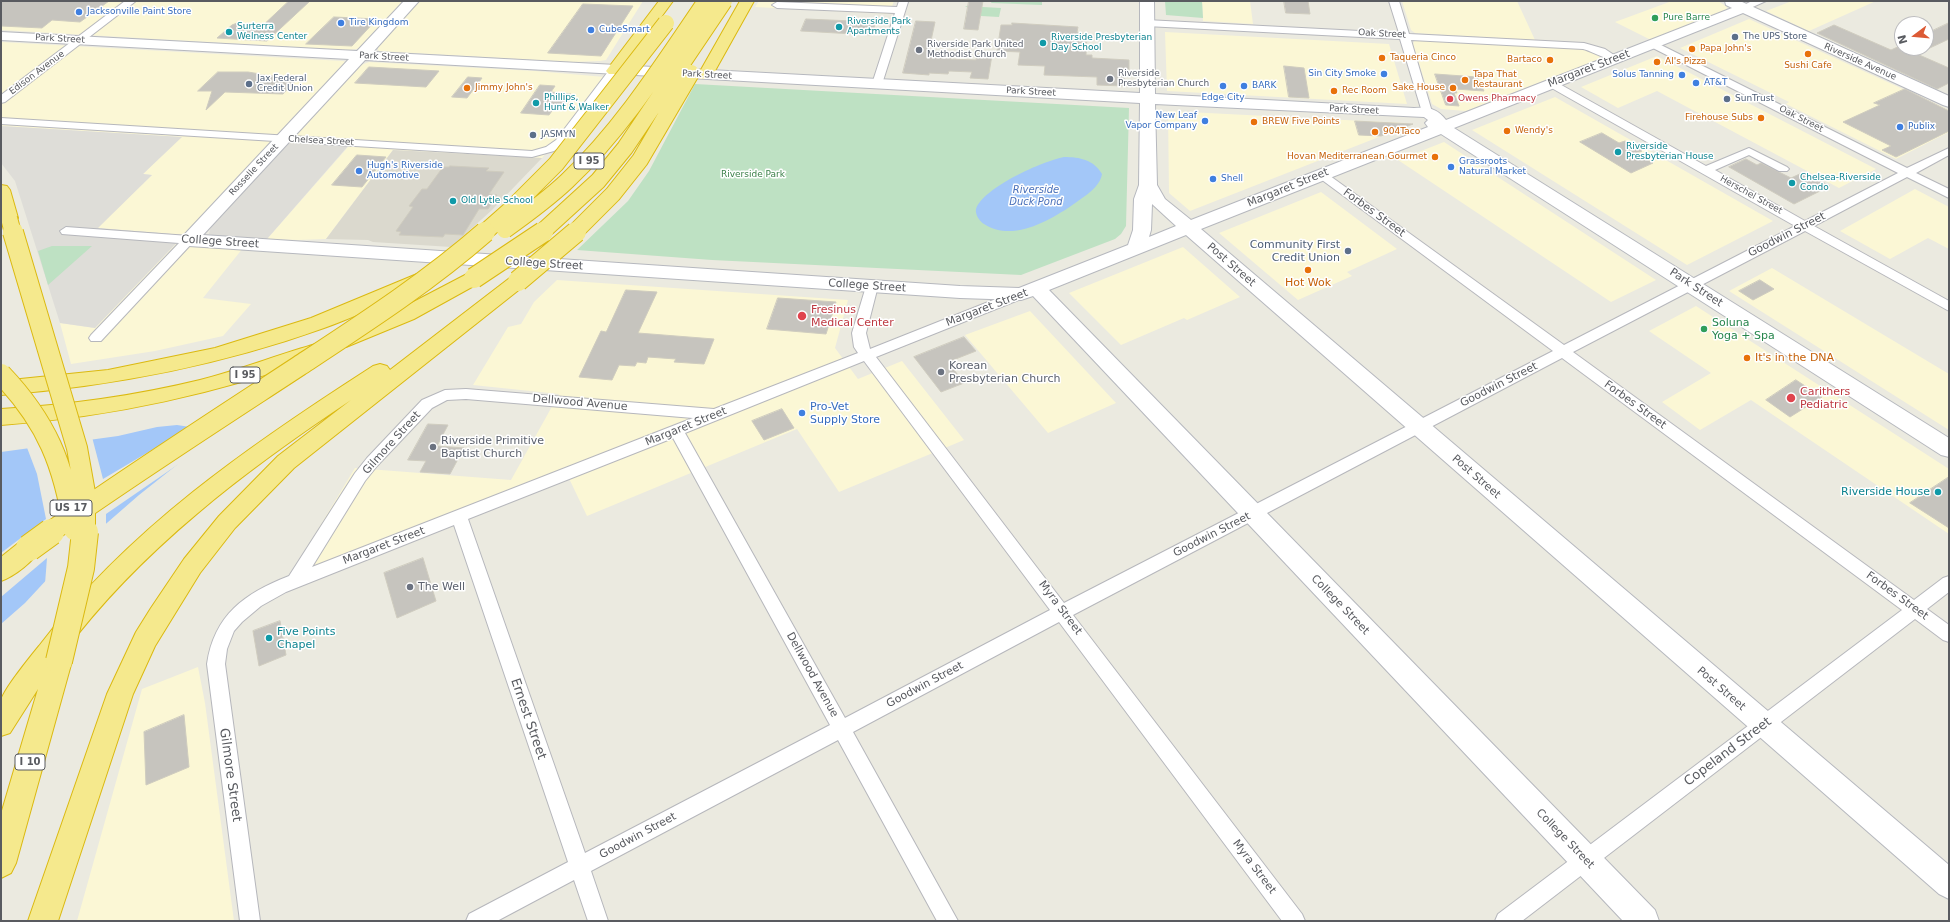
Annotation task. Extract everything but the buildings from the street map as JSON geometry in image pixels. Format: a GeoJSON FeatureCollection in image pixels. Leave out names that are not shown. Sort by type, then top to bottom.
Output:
{"type":"FeatureCollection","features":[{"type":"Feature","properties":{"kind":"highway","name":"I 95"},"geometry":{"type":"LineString","coordinates":[[1,388],[62,383],[118,375],[189,360],[271,338],[344,312],[427,275],[476,249],[540,205],[578,172],[599,150],[631,109],[706,1]]}},
{"type":"Feature","properties":{"kind":"highway","name":"I 95"},"geometry":{"type":"LineString","coordinates":[[1,417],[90,409],[145,399],[199,387],[278,365],[362,334],[422,306],[474,278],[544,231],[575,204],[598,181],[617,159],[724,1]]}},
{"type":"Feature","properties":{"kind":"highway"},"geometry":{"type":"LineString","coordinates":[[43,921],[120,694],[149,634],[192,566],[227,522],[286,462],[518,281],[585,222],[631,172],[660,128],[731,1]]}},
{"type":"Feature","properties":{"kind":"highway"},"geometry":{"type":"LineString","coordinates":[[706,75],[747,1]]}},
{"type":"Feature","properties":{"kind":"highway"},"geometry":{"type":"LineString","coordinates":[[614,71],[672,4]]}},
{"type":"Feature","properties":{"kind":"highway"},"geometry":{"type":"LineString","coordinates":[[1,570],[108,491],[377,316],[420,285],[468,247],[514,206],[556,164],[672,4]]}},
{"type":"Feature","properties":{"kind":"highway"},"geometry":{"type":"LineString","coordinates":[[1,190],[77,448],[85,493],[86,528],[81,568],[59,662]]}},
{"type":"Feature","properties":{"kind":"highway"},"geometry":{"type":"LineString","coordinates":[[1,724],[34,673],[74,620],[117,573],[187,509],[280,437],[518,281]]}},
{"type":"Feature","properties":{"kind":"highway","name":"US 17"},"geometry":{"type":"LineString","coordinates":[[1,374],[22,395],[39,420],[59,462],[69,496],[74,530],[74,570],[69,614],[59,662]]}},
{"type":"Feature","properties":{"kind":"highway"},"geometry":{"type":"LineString","coordinates":[[1,379],[67,378],[118,375]]}},
{"type":"Feature","properties":{"kind":"highway"},"geometry":{"type":"LineString","coordinates":[[1,431],[102,413],[199,387]]}},
{"type":"Feature","properties":{"kind":"highway","name":"I 10"},"geometry":{"type":"LineString","coordinates":[[1,863],[59,662]]}},
{"type":"Feature","properties":{"kind":"street","name":"Edison Avenue"},"geometry":{"type":"LineString","coordinates":[[1,100],[131,1]]}},
{"type":"Feature","properties":{"kind":"street","name":"Rosselle Street"},"geometry":{"type":"LineString","coordinates":[[96,338],[412,1]]}},
{"type":"Feature","properties":{"kind":"street"},"geometry":{"type":"LineString","coordinates":[[1135,250],[1142,230],[1143,199],[1148,185],[1147,1]]}},
{"type":"Feature","properties":{"kind":"street"},"geometry":{"type":"LineString","coordinates":[[1394,1],[1404,35],[1421,112]]}},
{"type":"Feature","properties":{"kind":"street","name":"Riverside Avenue"},"geometry":{"type":"LineString","coordinates":[[1728,1],[1949,102]]}},
{"type":"Feature","properties":{"kind":"street","name":"Margaret Street"},"geometry":{"type":"LineString","coordinates":[[224,631],[241,611],[253,602],[295,581],[1135,250],[1761,1]]}},
{"type":"Feature","properties":{"kind":"street"},"geometry":{"type":"LineString","coordinates":[[777,5],[901,5],[877,84]]}},
{"type":"Feature","properties":{"kind":"street","name":"Oak Street"},"geometry":{"type":"LineString","coordinates":[[1146,23],[1404,35],[1584,46],[1601,51],[1615,59]]}},
{"type":"Feature","properties":{"kind":"street","name":"Park Street"},"geometry":{"type":"LineString","coordinates":[[1,36],[614,71],[1421,112],[1949,449]]}},
{"type":"Feature","properties":{"kind":"street","name":"Oak Street"},"geometry":{"type":"LineString","coordinates":[[1653,44],[1949,194]]}},
{"type":"Feature","properties":{"kind":"street","name":"Chelsea Street"},"geometry":{"type":"LineString","coordinates":[[1,121],[528,154],[545,151],[560,142],[614,71]]}},
{"type":"Feature","properties":{"kind":"street","name":"Herschel Street"},"geometry":{"type":"LineString","coordinates":[[1552,84],[1949,307]]}},
{"type":"Feature","properties":{"kind":"street"},"geometry":{"type":"LineString","coordinates":[[1706,170],[1749,151],[1783,169]]}},
{"type":"Feature","properties":{"kind":"street","name":"Goodwin Street"},"geometry":{"type":"LineString","coordinates":[[476,921],[1063,612],[1254,514],[1949,151]]}},
{"type":"Feature","properties":{"kind":"street","name":"Forbes Street"},"geometry":{"type":"LineString","coordinates":[[1322,175],[1949,634]]}},
{"type":"Feature","properties":{"kind":"street","name":"Post Street"},"geometry":{"type":"LineString","coordinates":[[1148,185],[1159,202],[1188,228],[1949,884]]}},
{"type":"Feature","properties":{"kind":"street","name":"College Street"},"geometry":{"type":"LineString","coordinates":[[66,231],[981,294],[1029,291],[1254,514],[1644,921]]}},
{"type":"Feature","properties":{"kind":"street","name":"Myra Street"},"geometry":{"type":"LineString","coordinates":[[872,286],[859,333],[861,347],[866,355],[1063,612],[1294,921]]}},
{"type":"Feature","properties":{"kind":"street","name":"Dellwood Avenue"},"geometry":{"type":"LineString","coordinates":[[445,395],[466,394],[715,415]]}},
{"type":"Feature","properties":{"kind":"street","name":"Gilmore Street"},"geometry":{"type":"LineString","coordinates":[[295,581],[360,477],[372,462],[427,404],[445,395]]}},
{"type":"Feature","properties":{"kind":"street","name":"Dellwood Avenue"},"geometry":{"type":"LineString","coordinates":[[676,430],[948,921]]}},
{"type":"Feature","properties":{"kind":"street","name":"Ernest Street"},"geometry":{"type":"LineString","coordinates":[[459,517],[598,921]]}},
{"type":"Feature","properties":{"kind":"street","name":"Copeland Street"},"geometry":{"type":"LineString","coordinates":[[1505,921],[1586,861],[1949,583]]}},
{"type":"Feature","properties":{"kind":"street","name":"Gilmore Street"},"geometry":{"type":"LineString","coordinates":[[224,631],[218,648],[216,664],[250,921]]}},
{"type":"Feature","properties":{"kind":"shaded area"},"geometry":{"type":"Polygon","coordinates":[[[1,1],[404,1],[362,46],[357,49],[345,50],[1,30],[1,1]]]}},
{"type":"Feature","properties":{"kind":"shaded area"},"geometry":{"type":"Polygon","coordinates":[[[419,1],[643,1],[606,60],[572,62],[379,51],[377,47],[419,1]]]}},
{"type":"Feature","properties":{"kind":"shaded area"},"geometry":{"type":"Polygon","coordinates":[[[759,1],[894,1],[889,14],[755,7],[759,1]]]}},
{"type":"Feature","properties":{"kind":"shaded area"},"geometry":{"type":"Polygon","coordinates":[[[1202,1],[1250,1],[1253,24],[1203,21],[1202,1]]]}},
{"type":"Feature","properties":{"kind":"shaded area"},"geometry":{"type":"Polygon","coordinates":[[[1402,1],[1517,1],[1535,40],[1415,33],[1411,30],[1402,1]]]}},
{"type":"Feature","properties":{"kind":"shaded area"},"geometry":{"type":"Polygon","coordinates":[[[1672,1],[1718,1],[1727,7],[1726,10],[1651,40],[1615,22],[1672,1]]]}},
{"type":"Feature","properties":{"kind":"shaded area"},"geometry":{"type":"Polygon","coordinates":[[[1792,1],[1876,1],[1809,31],[1766,11],[1792,1]]]}},
{"type":"Feature","properties":{"kind":"shaded area"},"geometry":{"type":"Polygon","coordinates":[[[1749,19],[1949,110],[1949,132],[1896,159],[1786,104],[1789,102],[1680,48],[1749,19]]]}},
{"type":"Feature","properties":{"kind":"shaded area"},"geometry":{"type":"Polygon","coordinates":[[[1165,32],[1389,44],[1407,104],[1167,91],[1165,32]]]}},
{"type":"Feature","properties":{"kind":"shaded area"},"geometry":{"type":"Polygon","coordinates":[[[1422,40],[1576,47],[1592,50],[1599,54],[1600,59],[1466,111],[1441,109],[1432,104],[1413,45],[1414,41],[1422,40]]]}},
{"type":"Feature","properties":{"kind":"shaded area"},"geometry":{"type":"Polygon","coordinates":[[[1,42],[345,62],[344,65],[184,235],[97,228],[152,175],[143,174],[181,137],[1,126],[1,42]]]}},
{"type":"Feature","properties":{"kind":"shaded area"},"geometry":{"type":"Polygon","coordinates":[[[1657,56],[1876,169],[1839,188],[1657,91],[1618,108],[1581,87],[1657,56]]]}},
{"type":"Feature","properties":{"kind":"shaded area"},"geometry":{"type":"Polygon","coordinates":[[[369,62],[535,71],[605,77],[542,158],[393,150],[326,239],[267,239],[348,147],[286,143],[358,66],[369,62]]]}},
{"type":"Feature","properties":{"kind":"shaded area"},"geometry":{"type":"Polygon","coordinates":[[[1555,97],[1773,221],[1687,265],[1472,130],[1555,97]]]}},
{"type":"Feature","properties":{"kind":"shaded area"},"geometry":{"type":"Polygon","coordinates":[[[1168,111],[1404,123],[1407,126],[1190,211],[1169,193],[1168,111]]]}},
{"type":"Feature","properties":{"kind":"shaded area"},"geometry":{"type":"Polygon","coordinates":[[[1,126],[182,137],[143,174],[152,175],[98,228],[184,235],[95,328],[60,323],[15,181],[1,163],[1,126]]]}},
{"type":"Feature","properties":{"kind":"shaded area"},"geometry":{"type":"Polygon","coordinates":[[[1444,142],[1656,280],[1611,302],[1398,160],[1444,142]]]}},
{"type":"Feature","properties":{"kind":"shaded area"},"geometry":{"type":"Polygon","coordinates":[[[286,143],[348,146],[267,239],[215,236],[209,234],[211,225],[286,143]]]}},
{"type":"Feature","properties":{"kind":"shaded area"},"geometry":{"type":"Polygon","coordinates":[[[393,150],[542,158],[492,210],[451,247],[373,242],[368,240],[326,239],[393,150]]]}},
{"type":"Feature","properties":{"kind":"shaded area"},"geometry":{"type":"Polygon","coordinates":[[[1915,189],[1949,207],[1949,249],[1928,238],[1890,259],[1840,231],[1915,189]]]}},
{"type":"Feature","properties":{"kind":"shaded area"},"geometry":{"type":"Polygon","coordinates":[[[1321,192],[1397,249],[1347,272],[1352,276],[1298,300],[1219,233],[1321,192]]]}},
{"type":"Feature","properties":{"kind":"shaded area"},"geometry":{"type":"Polygon","coordinates":[[[176,244],[243,248],[203,298],[251,304],[223,336],[155,351],[71,364],[60,323],[95,328],[176,244]]]}},
{"type":"Feature","properties":{"kind":"shaded area"},"geometry":{"type":"Polygon","coordinates":[[[1183,247],[1240,297],[1187,320],[1184,318],[1121,345],[1069,293],[1183,247]]]}},
{"type":"Feature","properties":{"kind":"shaded area"},"geometry":{"type":"Polygon","coordinates":[[[1772,268],[1949,374],[1949,430],[1729,291],[1772,268]]]}},
{"type":"Feature","properties":{"kind":"shaded area"},"geometry":{"type":"Polygon","coordinates":[[[557,280],[848,300],[835,348],[858,379],[902,361],[964,440],[839,492],[797,429],[587,516],[564,468],[289,577],[355,468],[511,480],[559,394],[473,385],[508,327],[521,324],[534,302],[557,280]]]}},
{"type":"Feature","properties":{"kind":"shaded area"},"geometry":{"type":"Polygon","coordinates":[[[1696,306],[1949,469],[1949,534],[1751,400],[1700,430],[1662,402],[1711,373],[1649,331],[1696,306]]]}},
{"type":"Feature","properties":{"kind":"shaded area"},"geometry":{"type":"Polygon","coordinates":[[[1030,311],[1116,403],[1048,433],[965,335],[1030,311]]]}},
{"type":"Feature","properties":{"kind":"shaded area"},"geometry":{"type":"Polygon","coordinates":[[[198,667],[205,703],[234,921],[77,921],[142,689],[198,667]]]}},
{"type":"Feature","properties":{"kind":"green space"},"geometry":{"type":"Polygon","coordinates":[[[992,1],[1042,1],[1042,5],[991,3],[992,1]]]}},
{"type":"Feature","properties":{"kind":"green space"},"geometry":{"type":"Polygon","coordinates":[[[1165,1],[1202,1],[1203,18],[1166,15],[1165,1]]]}},
{"type":"Feature","properties":{"kind":"green space"},"geometry":{"type":"Polygon","coordinates":[[[965,6],[1001,8],[999,17],[981,16],[965,6]]]}},
{"type":"Feature","properties":{"kind":"green space","name":"Riverside Park"},"geometry":{"type":"Polygon","coordinates":[[[695,84],[1129,108],[1126,226],[1121,234],[1115,239],[1021,275],[712,260],[577,250],[628,201],[649,171],[695,84]]]}},
{"type":"Feature","properties":{"kind":"green space"},"geometry":{"type":"Polygon","coordinates":[[[52,246],[92,246],[48,285],[38,251],[52,246]]]}},
{"type":"Feature","properties":{"kind":"water","name":"Riverside Duck Pond"},"geometry":{"type":"Polygon","coordinates":[[[1064,157],[1076,158],[1091,162],[1102,174],[1098,184],[1085,196],[1051,218],[1029,228],[1006,231],[995,229],[982,223],[976,213],[976,209],[981,201],[990,192],[1029,169],[1064,157]]]}},
{"type":"Feature","properties":{"kind":"water"},"geometry":{"type":"Polygon","coordinates":[[[177,425],[190,427],[178,464],[100,529],[51,575],[25,603],[1,624],[1,452],[118,436],[157,427],[177,425]]]}},
{"type":"Feature","properties":{"kind":"pier"},"geometry":{"type":"Polygon","coordinates":[[[92,437],[103,479],[167,441],[197,442],[194,450],[183,461],[106,514],[106,526],[45,584],[47,558],[1,597],[1,553],[46,519],[37,474],[26,445],[92,437]]]}},
{"type":"Feature","properties":{"kind":"place","name":"Jacksonville Paint Store"},"geometry":{"type":"Point","coordinates":[79,12]}},
{"type":"Feature","properties":{"kind":"place","name":"Pure Barre"},"geometry":{"type":"Point","coordinates":[1655,18]}},
{"type":"Feature","properties":{"kind":"place","name":"Tire Kingdom"},"geometry":{"type":"Point","coordinates":[341,23]}},
{"type":"Feature","properties":{"kind":"place","name":"Riverside Park Apartments"},"geometry":{"type":"Point","coordinates":[839,27]}},
{"type":"Feature","properties":{"kind":"place","name":"CubeSmart"},"geometry":{"type":"Point","coordinates":[591,30]}},
{"type":"Feature","properties":{"kind":"place","name":"Surterra Welness Center"},"geometry":{"type":"Point","coordinates":[229,32]}},
{"type":"Feature","properties":{"kind":"place","name":"The UPS Store"},"geometry":{"type":"Point","coordinates":[1735,37]}},
{"type":"Feature","properties":{"kind":"place","name":"Riverside Presbyterian Day School"},"geometry":{"type":"Point","coordinates":[1043,43]}},
{"type":"Feature","properties":{"kind":"place","name":"Papa John's"},"geometry":{"type":"Point","coordinates":[1692,49]}},
{"type":"Feature","properties":{"kind":"place","name":"Riverside Park United Methodist Church"},"geometry":{"type":"Point","coordinates":[919,50]}},
{"type":"Feature","properties":{"kind":"place","name":"Sushi Cafe"},"geometry":{"type":"Point","coordinates":[1808,54]}},
{"type":"Feature","properties":{"kind":"place","name":"Taqueria Cinco"},"geometry":{"type":"Point","coordinates":[1382,58]}},
{"type":"Feature","properties":{"kind":"place","name":"Bartaco"},"geometry":{"type":"Point","coordinates":[1550,60]}},
{"type":"Feature","properties":{"kind":"place","name":"Al's Pizza"},"geometry":{"type":"Point","coordinates":[1657,62]}},
{"type":"Feature","properties":{"kind":"place","name":"Sin City Smoke"},"geometry":{"type":"Point","coordinates":[1384,74]}},
{"type":"Feature","properties":{"kind":"place","name":"Solus Tanning"},"geometry":{"type":"Point","coordinates":[1682,75]}},
{"type":"Feature","properties":{"kind":"place","name":"Riverside Presbyterian Church"},"geometry":{"type":"Point","coordinates":[1110,79]}},
{"type":"Feature","properties":{"kind":"place","name":"Tapa That Restaurant"},"geometry":{"type":"Point","coordinates":[1465,80]}},
{"type":"Feature","properties":{"kind":"place","name":"AT&T"},"geometry":{"type":"Point","coordinates":[1696,83]}},
{"type":"Feature","properties":{"kind":"place","name":"Jax Federal Credit Union"},"geometry":{"type":"Point","coordinates":[249,84]}},
{"type":"Feature","properties":{"kind":"place","name":"Edge City"},"geometry":{"type":"Point","coordinates":[1223,86]}},
{"type":"Feature","properties":{"kind":"place","name":"BARK"},"geometry":{"type":"Point","coordinates":[1244,86]}},
{"type":"Feature","properties":{"kind":"place","name":"Jimmy John's"},"geometry":{"type":"Point","coordinates":[467,88]}},
{"type":"Feature","properties":{"kind":"place","name":"Sake House"},"geometry":{"type":"Point","coordinates":[1453,88]}},
{"type":"Feature","properties":{"kind":"place","name":"Rec Room"},"geometry":{"type":"Point","coordinates":[1334,91]}},
{"type":"Feature","properties":{"kind":"place","name":"Owens Pharmacy"},"geometry":{"type":"Point","coordinates":[1450,99]}},
{"type":"Feature","properties":{"kind":"place","name":"SunTrust"},"geometry":{"type":"Point","coordinates":[1727,99]}},
{"type":"Feature","properties":{"kind":"place","name":"Phillips, Hunt & Walker"},"geometry":{"type":"Point","coordinates":[536,103]}},
{"type":"Feature","properties":{"kind":"place","name":"Firehouse Subs"},"geometry":{"type":"Point","coordinates":[1761,118]}},
{"type":"Feature","properties":{"kind":"place","name":"New Leaf Vapor Company"},"geometry":{"type":"Point","coordinates":[1205,121]}},
{"type":"Feature","properties":{"kind":"place","name":"BREW Five Points"},"geometry":{"type":"Point","coordinates":[1254,122]}},
{"type":"Feature","properties":{"kind":"place","name":"Publix"},"geometry":{"type":"Point","coordinates":[1900,127]}},
{"type":"Feature","properties":{"kind":"place","name":"Wendy's"},"geometry":{"type":"Point","coordinates":[1507,131]}},
{"type":"Feature","properties":{"kind":"place","name":"904Taco"},"geometry":{"type":"Point","coordinates":[1375,132]}},
{"type":"Feature","properties":{"kind":"place","name":"JASMYN"},"geometry":{"type":"Point","coordinates":[533,135]}},
{"type":"Feature","properties":{"kind":"place","name":"Riverside Presbyterian House"},"geometry":{"type":"Point","coordinates":[1618,152]}},
{"type":"Feature","properties":{"kind":"place","name":"Hovan Mediterranean Gourmet"},"geometry":{"type":"Point","coordinates":[1435,157]}},
{"type":"Feature","properties":{"kind":"place","name":"Grassroots Natural Market"},"geometry":{"type":"Point","coordinates":[1451,167]}},
{"type":"Feature","properties":{"kind":"place","name":"Hugh's Riverside Automotive"},"geometry":{"type":"Point","coordinates":[359,171]}},
{"type":"Feature","properties":{"kind":"place","name":"Shell"},"geometry":{"type":"Point","coordinates":[1213,179]}},
{"type":"Feature","properties":{"kind":"place","name":"Chelsea-Riverside Condo"},"geometry":{"type":"Point","coordinates":[1792,183]}},
{"type":"Feature","properties":{"kind":"place","name":"Old Lytle School"},"geometry":{"type":"Point","coordinates":[453,201]}},
{"type":"Feature","properties":{"kind":"place","name":"Community First Credit Union"},"geometry":{"type":"Point","coordinates":[1348,251]}},
{"type":"Feature","properties":{"kind":"place","name":"Hot Wok"},"geometry":{"type":"Point","coordinates":[1308,270]}},
{"type":"Feature","properties":{"kind":"place","name":"Fresinus Medical Center"},"geometry":{"type":"Point","coordinates":[802,316]}},
{"type":"Feature","properties":{"kind":"place","name":"Soluna Yoga + Spa"},"geometry":{"type":"Point","coordinates":[1704,329]}},
{"type":"Feature","properties":{"kind":"place","name":"It's in the DNA"},"geometry":{"type":"Point","coordinates":[1747,358]}},
{"type":"Feature","properties":{"kind":"place","name":"Korean Presbyterian Church"},"geometry":{"type":"Point","coordinates":[941,372]}},
{"type":"Feature","properties":{"kind":"place","name":"Carithers Pediatric"},"geometry":{"type":"Point","coordinates":[1791,398]}},
{"type":"Feature","properties":{"kind":"place","name":"Pro-Vet Supply Store"},"geometry":{"type":"Point","coordinates":[802,413]}},
{"type":"Feature","properties":{"kind":"place","name":"Riverside Primitive Baptist Church"},"geometry":{"type":"Point","coordinates":[433,447]}},
{"type":"Feature","properties":{"kind":"place","name":"Riverside House"},"geometry":{"type":"Point","coordinates":[1938,492]}},
{"type":"Feature","properties":{"kind":"place","name":"The Well"},"geometry":{"type":"Point","coordinates":[410,587]}},
{"type":"Feature","properties":{"kind":"place","name":"Five Points Chapel"},"geometry":{"type":"Point","coordinates":[269,638]}}]}
